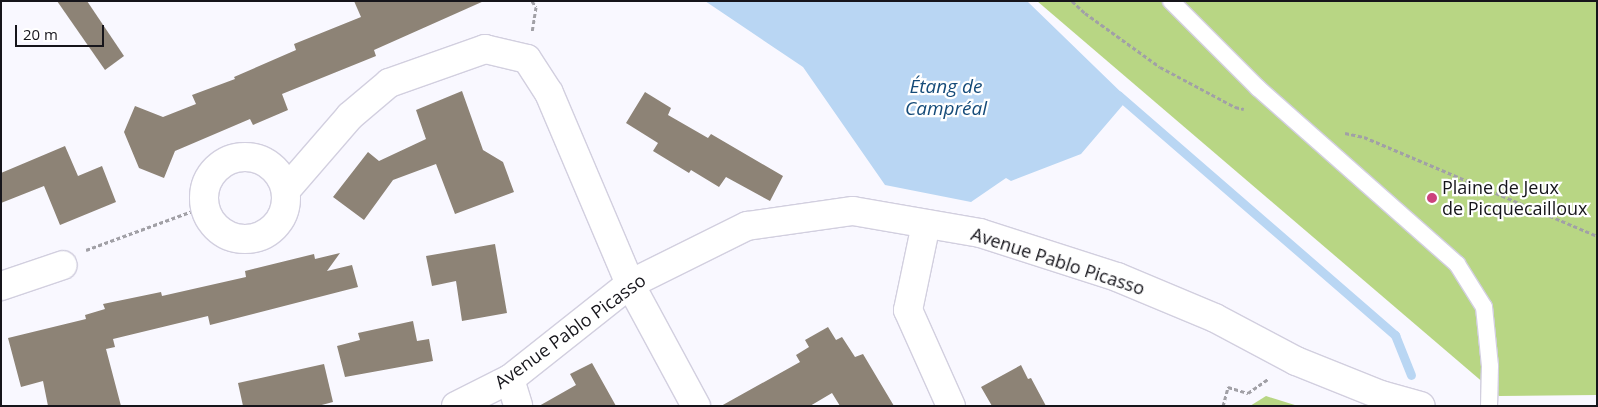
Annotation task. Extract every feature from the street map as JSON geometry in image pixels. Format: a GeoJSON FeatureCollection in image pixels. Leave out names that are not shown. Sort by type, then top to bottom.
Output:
{"type":"FeatureCollection","features":[{"type":"Feature","properties":{"kind":"street"},"geometry":{"type":"LineString","coordinates":[[286,190],[350,116],[389,83],[485,49],[527,59],[549,93],[630,284],[696,406]]}},
{"type":"Feature","properties":{"kind":"street"},"geometry":{"type":"LineString","coordinates":[[248,157],[261,160],[272,167],[281,177],[286,190],[286,204],[282,217],[274,228],[263,236],[250,240],[236,238],[223,233],[213,224],[206,206],[204,198],[206,185],[213,173],[222,164],[235,158],[248,157]]}},
{"type":"Feature","properties":{"kind":"street","name":"Avenue Pablo Picasso"},"geometry":{"type":"LineString","coordinates":[[456,406],[510,379],[630,284],[747,226],[853,211],[980,233],[1117,277],[1215,318],[1296,361],[1381,395],[1421,406]]}},
{"type":"Feature","properties":{"kind":"street"},"geometry":{"type":"LineString","coordinates":[[926,224],[908,310],[951,406]]}},
{"type":"Feature","properties":{"kind":"street"},"geometry":{"type":"LineString","coordinates":[[1,286],[63,265]]}},
{"type":"Feature","properties":{"kind":"street"},"geometry":{"type":"LineString","coordinates":[[510,379],[518,406]]}},
{"type":"Feature","properties":{"kind":"lane"},"geometry":{"type":"LineString","coordinates":[[1172,1],[1258,88],[1457,264],[1484,306],[1490,366],[1489,406]]}},
{"type":"Feature","properties":{"kind":"path"},"geometry":{"type":"LineString","coordinates":[[63,265],[73,255],[206,206]]}},
{"type":"Feature","properties":{"kind":"path"},"geometry":{"type":"LineString","coordinates":[[1223,406],[1228,387],[1248,393],[1296,361]]}},
{"type":"Feature","properties":{"kind":"green space","name":"Plaine de Jeux de Picquecailloux"},"geometry":{"type":"Polygon","coordinates":[[[1037,1],[1597,1],[1597,395],[1499,396],[1037,1]]]}},
{"type":"Feature","properties":{"kind":"green space"},"geometry":{"type":"Polygon","coordinates":[[[1266,396],[1298,406],[1250,406],[1266,396]]]}},
{"type":"Feature","properties":{"kind":"water","name":"Étang de Campréal"},"geometry":{"type":"Polygon","coordinates":[[[705,1],[1027,1],[1128,99],[1081,154],[1011,181],[1006,178],[971,202],[885,185],[803,67],[705,1]]]}},
{"type":"Feature","properties":{"kind":"building"},"geometry":{"type":"Polygon","coordinates":[[[57,1],[87,1],[124,56],[105,70],[57,1]]]}},
{"type":"Feature","properties":{"kind":"building"},"geometry":{"type":"Polygon","coordinates":[[[354,1],[484,1],[374,50],[376,56],[282,94],[288,110],[253,125],[250,119],[175,151],[164,178],[139,168],[124,132],[135,106],[163,117],[196,104],[192,95],[235,79],[234,77],[296,50],[294,44],[361,17],[354,1]]]}},
{"type":"Feature","properties":{"kind":"building"},"geometry":{"type":"Polygon","coordinates":[[[462,91],[483,150],[503,162],[514,192],[455,214],[436,164],[393,180],[364,220],[333,197],[368,152],[379,161],[426,139],[416,110],[462,91]]]}},
{"type":"Feature","properties":{"kind":"building"},"geometry":{"type":"Polygon","coordinates":[[[645,92],[671,108],[668,115],[708,138],[711,134],[783,176],[770,201],[726,177],[719,187],[691,170],[689,173],[653,151],[658,143],[626,123],[645,92]]]}},
{"type":"Feature","properties":{"kind":"building"},"geometry":{"type":"Polygon","coordinates":[[[65,146],[78,176],[102,166],[116,202],[60,225],[44,186],[1,203],[1,173],[65,146]]]}},
{"type":"Feature","properties":{"kind":"building"},"geometry":{"type":"Polygon","coordinates":[[[495,244],[507,313],[462,321],[456,281],[432,286],[426,256],[495,244]]]}},
{"type":"Feature","properties":{"kind":"building"},"geometry":{"type":"Polygon","coordinates":[[[340,253],[327,271],[352,265],[358,287],[210,325],[208,316],[113,339],[115,347],[106,349],[121,406],[48,406],[43,381],[21,387],[8,338],[86,319],[85,315],[105,309],[103,304],[161,292],[162,296],[246,277],[245,271],[314,254],[315,259],[340,253]]]}},
{"type":"Feature","properties":{"kind":"building"},"geometry":{"type":"Polygon","coordinates":[[[413,321],[417,341],[429,339],[433,361],[345,377],[337,346],[360,340],[358,333],[413,321]]]}},
{"type":"Feature","properties":{"kind":"building"},"geometry":{"type":"Polygon","coordinates":[[[828,327],[836,340],[842,337],[855,357],[863,354],[894,406],[840,406],[832,393],[810,406],[721,406],[800,362],[796,355],[809,347],[805,340],[828,327]]]}},
{"type":"Feature","properties":{"kind":"building"},"geometry":{"type":"Polygon","coordinates":[[[592,363],[616,406],[539,406],[576,385],[570,374],[592,363]]]}},
{"type":"Feature","properties":{"kind":"building"},"geometry":{"type":"Polygon","coordinates":[[[324,364],[333,402],[318,406],[243,406],[238,383],[324,364]]]}},
{"type":"Feature","properties":{"kind":"building"},"geometry":{"type":"Polygon","coordinates":[[[1021,365],[1028,379],[1031,378],[1046,406],[992,406],[981,387],[1021,365]]]}},
{"type":"Feature","properties":{"kind":"waterway"},"geometry":{"type":"LineString","coordinates":[[1118,95],[1395,335],[1411,375]]}},
{"type":"Feature","properties":{"kind":"place","name":"Plaine de Jeux de Picquecailloux"},"geometry":{"type":"Point","coordinates":[1432,198]}}]}
